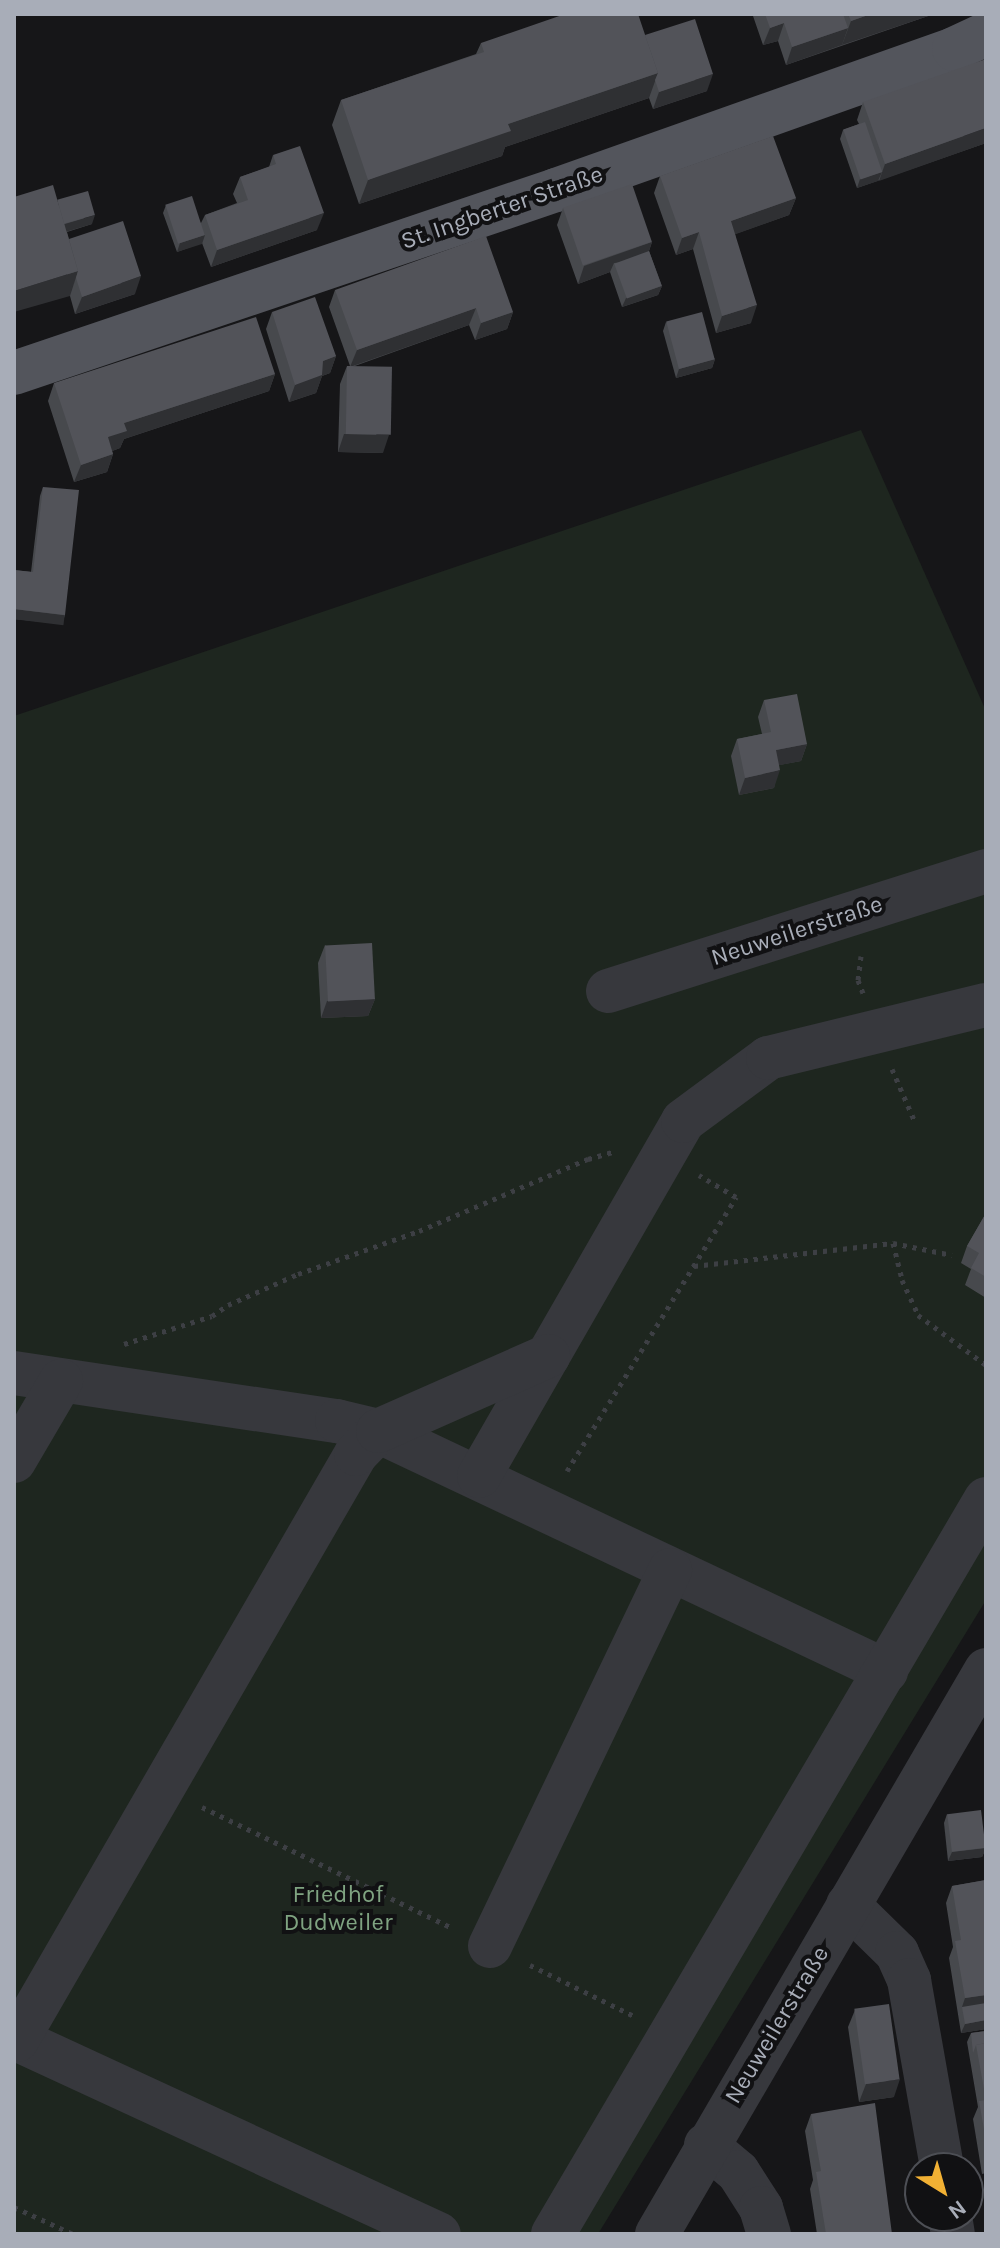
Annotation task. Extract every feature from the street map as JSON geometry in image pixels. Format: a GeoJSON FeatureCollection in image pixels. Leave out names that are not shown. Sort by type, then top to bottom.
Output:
{"type":"FeatureCollection","features":[{"type":"Feature","properties":{"kind":"main road","name":"St. Ingberter Straße"},"geometry":{"type":"LineString","coordinates":[[14,373],[556,190],[954,49],[986,34]]}},
{"type":"Feature","properties":{"kind":"street","name":"Neuweilerstraße"},"geometry":{"type":"LineString","coordinates":[[608,991],[986,871]]}},
{"type":"Feature","properties":{"kind":"street"},"geometry":{"type":"LineString","coordinates":[[479,1476],[683,1121],[768,1058],[986,1005]]}},
{"type":"Feature","properties":{"kind":"street"},"geometry":{"type":"LineString","coordinates":[[439,2234],[16,2039],[356,1454],[378,1431],[548,1356]]}},
{"type":"Feature","properties":{"kind":"street"},"geometry":{"type":"LineString","coordinates":[[14,1373],[337,1421],[378,1431],[479,1476],[543,1510],[886,1671]]}},
{"type":"Feature","properties":{"kind":"street"},"geometry":{"type":"LineString","coordinates":[[14,1461],[61,1381]]}},
{"type":"Feature","properties":{"kind":"street"},"geometry":{"type":"LineString","coordinates":[[553,2234],[986,1499]]}},
{"type":"Feature","properties":{"kind":"street"},"geometry":{"type":"LineString","coordinates":[[490,1946],[670,1570]]}},
{"type":"Feature","properties":{"kind":"street","name":"Neuweilerstraße"},"geometry":{"type":"LineString","coordinates":[[657,2234],[706,2145],[986,1670]]}},
{"type":"Feature","properties":{"kind":"street"},"geometry":{"type":"LineString","coordinates":[[848,1905],[897,1953],[909,1980],[939,2152]]}},
{"type":"Feature","properties":{"kind":"street"},"geometry":{"type":"LineString","coordinates":[[706,2145],[738,2172],[761,2208],[769,2234]]}},
{"type":"Feature","properties":{"kind":"path"},"geometry":{"type":"LineString","coordinates":[[899,1086],[915,1122]]}},
{"type":"Feature","properties":{"kind":"path"},"geometry":{"type":"LineString","coordinates":[[123,1345],[212,1316],[228,1305],[298,1274],[419,1231],[588,1159],[669,1144],[736,1197],[543,1510]]}},
{"type":"Feature","properties":{"kind":"path"},"geometry":{"type":"LineString","coordinates":[[693,1266],[893,1243],[952,1255]]}},
{"type":"Feature","properties":{"kind":"path"},"geometry":{"type":"LineString","coordinates":[[893,1243],[902,1280],[918,1315],[986,1365]]}},
{"type":"Feature","properties":{"kind":"path"},"geometry":{"type":"LineString","coordinates":[[163,1788],[673,2034]]}},
{"type":"Feature","properties":{"kind":"path"},"geometry":{"type":"LineString","coordinates":[[14,2207],[73,2234]]}},
{"type":"Feature","properties":{"kind":"green space","name":"Friedhof Dudweiler"},"geometry":{"type":"Polygon","coordinates":[[[861,430],[986,711],[986,1600],[598,2234],[14,2234],[14,716],[861,430]]]}},
{"type":"Feature","properties":{"kind":"building"},"geometry":{"type":"Polygon","coordinates":[[[565,14],[638,14],[658,73],[508,124],[511,131],[368,180],[341,100],[484,52],[481,43],[565,14]]]}},
{"type":"Feature","properties":{"kind":"building"},"geometry":{"type":"Polygon","coordinates":[[[765,14],[843,14],[848,28],[792,47],[784,23],[770,28],[765,14]]]}},
{"type":"Feature","properties":{"kind":"building"},"geometry":{"type":"Polygon","coordinates":[[[848,14],[871,14],[851,21],[848,14]]]}},
{"type":"Feature","properties":{"kind":"building"},"geometry":{"type":"Polygon","coordinates":[[[695,19],[713,74],[659,92],[655,80],[658,73],[645,35],[695,19]]]}},
{"type":"Feature","properties":{"kind":"building"},"geometry":{"type":"Polygon","coordinates":[[[986,59],[986,128],[885,164],[863,102],[986,59]]]}},
{"type":"Feature","properties":{"kind":"building"},"geometry":{"type":"Polygon","coordinates":[[[865,122],[882,172],[861,180],[843,129],[865,122]]]}},
{"type":"Feature","properties":{"kind":"building"},"geometry":{"type":"Polygon","coordinates":[[[773,136],[796,198],[731,221],[757,305],[722,316],[699,232],[682,238],[660,176],[773,136]]]}},
{"type":"Feature","properties":{"kind":"building"},"geometry":{"type":"Polygon","coordinates":[[[300,146],[324,213],[217,250],[205,215],[248,200],[240,177],[276,164],[273,155],[300,146]]]}},
{"type":"Feature","properties":{"kind":"building"},"geometry":{"type":"Polygon","coordinates":[[[632,184],[652,242],[583,265],[563,208],[632,184]]]}},
{"type":"Feature","properties":{"kind":"building"},"geometry":{"type":"Polygon","coordinates":[[[53,185],[78,271],[14,291],[14,197],[53,185]]]}},
{"type":"Feature","properties":{"kind":"building"},"geometry":{"type":"Polygon","coordinates":[[[88,191],[95,215],[64,224],[57,200],[88,191]]]}},
{"type":"Feature","properties":{"kind":"building"},"geometry":{"type":"Polygon","coordinates":[[[192,196],[205,235],[178,244],[165,205],[192,196]]]}},
{"type":"Feature","properties":{"kind":"building"},"geometry":{"type":"Polygon","coordinates":[[[123,221],[141,276],[82,297],[69,239],[123,221]]]}},
{"type":"Feature","properties":{"kind":"building"},"geometry":{"type":"Polygon","coordinates":[[[486,236],[513,312],[481,323],[476,308],[357,350],[335,290],[486,236]]]}},
{"type":"Feature","properties":{"kind":"building"},"geometry":{"type":"Polygon","coordinates":[[[649,251],[662,286],[627,298],[614,264],[649,251]]]}},
{"type":"Feature","properties":{"kind":"building"},"geometry":{"type":"Polygon","coordinates":[[[315,297],[336,356],[323,361],[322,375],[295,385],[272,312],[315,297]]]}},
{"type":"Feature","properties":{"kind":"building"},"geometry":{"type":"Polygon","coordinates":[[[702,312],[715,359],[679,369],[666,322],[702,312]]]}},
{"type":"Feature","properties":{"kind":"building"},"geometry":{"type":"Polygon","coordinates":[[[256,317],[275,374],[124,423],[127,431],[108,437],[113,454],[81,465],[54,383],[256,317]]]}},
{"type":"Feature","properties":{"kind":"building"},"geometry":{"type":"Polygon","coordinates":[[[347,366],[392,367],[391,435],[346,434],[347,366]]]}},
{"type":"Feature","properties":{"kind":"building"},"geometry":{"type":"Polygon","coordinates":[[[43,487],[79,490],[65,615],[14,609],[14,570],[33,572],[43,487]]]}},
{"type":"Feature","properties":{"kind":"building"},"geometry":{"type":"Polygon","coordinates":[[[797,694],[807,744],[776,750],[780,770],[745,778],[737,739],[771,732],[764,700],[797,694]]]}},
{"type":"Feature","properties":{"kind":"building"},"geometry":{"type":"Polygon","coordinates":[[[372,943],[375,999],[328,1001],[325,945],[372,943]]]}},
{"type":"Feature","properties":{"kind":"building"},"geometry":{"type":"Polygon","coordinates":[[[986,1213],[986,1277],[971,1268],[979,1253],[967,1246],[986,1213]]]}},
{"type":"Feature","properties":{"kind":"building"},"geometry":{"type":"Polygon","coordinates":[[[981,1810],[986,1848],[952,1852],[947,1814],[981,1810]]]}},
{"type":"Feature","properties":{"kind":"building"},"geometry":{"type":"Polygon","coordinates":[[[986,1880],[986,1995],[965,1998],[955,1941],[961,1940],[952,1886],[986,1880]]]}},
{"type":"Feature","properties":{"kind":"building"},"geometry":{"type":"Polygon","coordinates":[[[986,2003],[986,2020],[965,2024],[962,2007],[986,2003]]]}},
{"type":"Feature","properties":{"kind":"building"},"geometry":{"type":"Polygon","coordinates":[[[889,2004],[900,2079],[865,2084],[854,2009],[889,2004]]]}},
{"type":"Feature","properties":{"kind":"building"},"geometry":{"type":"Polygon","coordinates":[[[986,2031],[986,2043],[976,2045],[973,2053],[971,2033],[986,2031]]]}},
{"type":"Feature","properties":{"kind":"building"},"geometry":{"type":"Polygon","coordinates":[[[986,2043],[986,2100],[976,2045],[986,2043]]]}},
{"type":"Feature","properties":{"kind":"building"},"geometry":{"type":"Polygon","coordinates":[[[986,2100],[986,2141],[979,2101],[986,2100]]]}},
{"type":"Feature","properties":{"kind":"building"},"geometry":{"type":"Polygon","coordinates":[[[875,2103],[892,2234],[826,2234],[816,2172],[821,2171],[811,2114],[875,2103]]]}}]}
